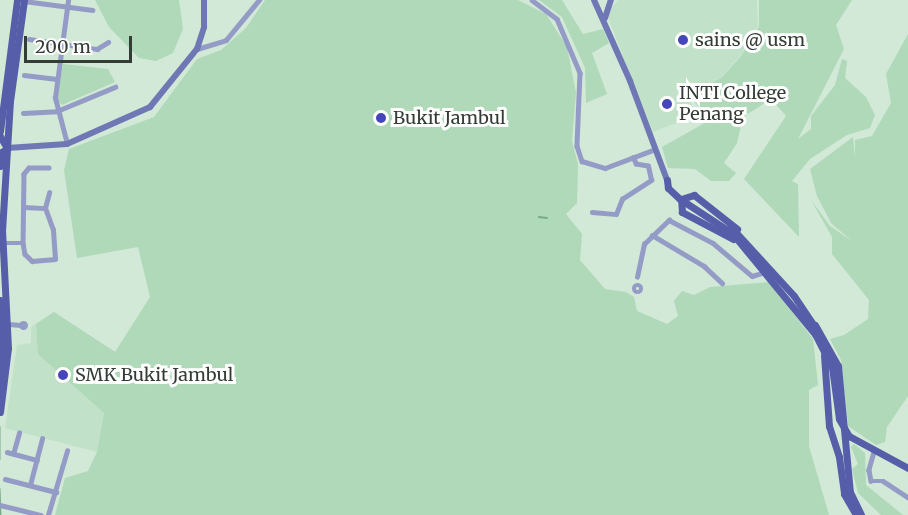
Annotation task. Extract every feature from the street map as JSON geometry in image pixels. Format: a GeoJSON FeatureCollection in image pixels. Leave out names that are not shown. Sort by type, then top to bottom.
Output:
{"type":"FeatureCollection","features":[{"type":"Feature","properties":{"kind":"main road"},"geometry":{"type":"LineString","coordinates":[[7,148],[0,134],[21,0]]}},
{"type":"Feature","properties":{"kind":"main road"},"geometry":{"type":"LineString","coordinates":[[0,412],[7,370],[8,324],[2,244],[7,148],[21,0]]}},
{"type":"Feature","properties":{"kind":"main road"},"geometry":{"type":"LineString","coordinates":[[0,166],[2,152],[7,148],[67,144],[150,107],[197,49],[204,27],[204,0]]}},
{"type":"Feature","properties":{"kind":"main road"},"geometry":{"type":"LineString","coordinates":[[594,0],[638,106],[653,150],[673,193],[723,226],[738,241],[823,347],[832,367],[841,426],[853,440],[873,452],[908,466]]}},
{"type":"Feature","properties":{"kind":"main road"},"geometry":{"type":"LineString","coordinates":[[598,8],[610,0]]}},
{"type":"Feature","properties":{"kind":"main road"},"geometry":{"type":"LineString","coordinates":[[605,23],[604,11],[610,0]]}},
{"type":"Feature","properties":{"kind":"main road"},"geometry":{"type":"LineString","coordinates":[[667,180],[684,198],[748,242]]}},
{"type":"Feature","properties":{"kind":"main road"},"geometry":{"type":"LineString","coordinates":[[738,241],[682,212],[679,206],[683,196],[698,197],[732,223],[827,340],[838,366],[850,492],[861,515]]}},
{"type":"Feature","properties":{"kind":"main road"},"geometry":{"type":"LineString","coordinates":[[0,301],[3,357],[0,386]]}},
{"type":"Feature","properties":{"kind":"main road"},"geometry":{"type":"LineString","coordinates":[[808,316],[832,357],[840,412],[847,429],[858,440],[908,466]]}},
{"type":"Feature","properties":{"kind":"main road"},"geometry":{"type":"LineString","coordinates":[[823,347],[829,426],[839,457],[844,494],[856,515]]}},
{"type":"Feature","properties":{"kind":"street"},"geometry":{"type":"LineString","coordinates":[[21,0],[92,10]]}},
{"type":"Feature","properties":{"kind":"street"},"geometry":{"type":"LineString","coordinates":[[67,144],[57,111],[57,79],[68,0]]}},
{"type":"Feature","properties":{"kind":"street"},"geometry":{"type":"LineString","coordinates":[[197,49],[226,40],[259,0]]}},
{"type":"Feature","properties":{"kind":"street"},"geometry":{"type":"LineString","coordinates":[[532,0],[557,19],[580,73],[579,157],[586,164],[602,168],[653,150]]}},
{"type":"Feature","properties":{"kind":"street"},"geometry":{"type":"LineString","coordinates":[[29,39],[99,49],[108,42]]}},
{"type":"Feature","properties":{"kind":"street"},"geometry":{"type":"LineString","coordinates":[[24,75],[57,79]]}},
{"type":"Feature","properties":{"kind":"street"},"geometry":{"type":"LineString","coordinates":[[23,113],[57,111],[115,87]]}},
{"type":"Feature","properties":{"kind":"street"},"geometry":{"type":"LineString","coordinates":[[592,212],[616,214],[622,199],[651,180],[648,166],[636,164],[633,158]]}},
{"type":"Feature","properties":{"kind":"street"},"geometry":{"type":"LineString","coordinates":[[49,168],[26,170],[24,243],[29,260],[54,261],[53,230],[45,208],[49,193]]}},
{"type":"Feature","properties":{"kind":"street"},"geometry":{"type":"LineString","coordinates":[[24,207],[45,208]]}},
{"type":"Feature","properties":{"kind":"street"},"geometry":{"type":"LineString","coordinates":[[636,287],[643,247],[665,221],[675,221],[713,243],[752,276],[765,272]]}},
{"type":"Feature","properties":{"kind":"street"},"geometry":{"type":"LineString","coordinates":[[652,235],[704,266],[722,283]]}},
{"type":"Feature","properties":{"kind":"street"},"geometry":{"type":"LineString","coordinates":[[2,244],[24,243]]}},
{"type":"Feature","properties":{"kind":"street"},"geometry":{"type":"LineString","coordinates":[[8,324],[21,325]]}},
{"type":"Feature","properties":{"kind":"street"},"geometry":{"type":"LineString","coordinates":[[19,433],[10,453],[37,460]]}},
{"type":"Feature","properties":{"kind":"street"},"geometry":{"type":"LineString","coordinates":[[30,485],[42,438]]}},
{"type":"Feature","properties":{"kind":"street"},"geometry":{"type":"LineString","coordinates":[[48,515],[67,451]]}},
{"type":"Feature","properties":{"kind":"street"},"geometry":{"type":"LineString","coordinates":[[873,452],[869,471],[872,481],[884,481],[908,496]]}},
{"type":"Feature","properties":{"kind":"street"},"geometry":{"type":"LineString","coordinates":[[5,479],[56,492]]}},
{"type":"Feature","properties":{"kind":"street"},"geometry":{"type":"LineString","coordinates":[[3,506],[41,515]]}},
{"type":"Feature","properties":{"kind":"shaded area"},"geometry":{"type":"Polygon","coordinates":[[[95,0],[179,0],[183,29],[173,53],[156,61],[139,58],[109,27],[95,0]]]}},
{"type":"Feature","properties":{"kind":"shaded area"},"geometry":{"type":"Polygon","coordinates":[[[265,0],[518,0],[546,14],[567,47],[576,93],[572,141],[578,164],[577,203],[566,214],[582,234],[580,260],[605,289],[626,292],[634,297],[637,311],[667,324],[678,316],[674,301],[682,291],[694,295],[710,287],[769,282],[813,339],[818,385],[809,390],[809,446],[829,515],[55,515],[65,478],[88,471],[97,452],[104,413],[38,354],[36,324],[54,312],[115,352],[150,297],[138,247],[77,258],[64,170],[69,149],[154,117],[197,59],[221,50],[246,28],[265,0]]]}},
{"type":"Feature","properties":{"kind":"shaded area"},"geometry":{"type":"Polygon","coordinates":[[[539,0],[562,0],[583,34],[603,29],[609,43],[592,53],[607,94],[586,103],[585,68],[562,17],[539,0]]]}},
{"type":"Feature","properties":{"kind":"shaded area","name":"sains @ usm"},"geometry":{"type":"Polygon","coordinates":[[[619,0],[757,0],[758,26],[741,55],[721,77],[689,97],[695,116],[653,132],[609,20],[609,9],[619,0]]]}},
{"type":"Feature","properties":{"kind":"shaded area"},"geometry":{"type":"Polygon","coordinates":[[[759,0],[852,0],[836,25],[844,49],[798,139],[811,129],[811,116],[835,85],[842,59],[847,61],[845,78],[866,97],[875,115],[870,128],[847,135],[810,159],[792,181],[798,184],[799,237],[744,179],[786,116],[771,99],[743,117],[737,143],[724,163],[736,173],[729,181],[711,181],[695,169],[668,168],[662,147],[703,124],[706,117],[690,96],[722,77],[741,56],[759,26],[759,0]]]}},
{"type":"Feature","properties":{"kind":"shaded area"},"geometry":{"type":"Polygon","coordinates":[[[908,34],[908,396],[887,427],[885,442],[876,445],[848,426],[841,360],[830,339],[844,335],[868,319],[869,300],[832,254],[832,237],[811,200],[830,226],[852,241],[831,223],[817,196],[810,169],[853,137],[855,158],[855,140],[872,136],[891,103],[886,74],[908,34]]]}},
{"type":"Feature","properties":{"kind":"shaded area"},"geometry":{"type":"Polygon","coordinates":[[[63,64],[108,69],[115,82],[62,105],[57,100],[63,64]]]}},
{"type":"Feature","properties":{"kind":"shaded area","name":"SMK Bukit Jambul"},"geometry":{"type":"Polygon","coordinates":[[[54,312],[115,352],[97,452],[5,428],[17,345],[31,343],[31,327],[54,312]]]}},
{"type":"Feature","properties":{"kind":"shaded area"},"geometry":{"type":"Polygon","coordinates":[[[854,444],[865,453],[866,485],[903,515],[881,515],[858,493],[852,469],[858,464],[851,447],[854,444]]]}},
{"type":"Feature","properties":{"kind":"waterway"},"geometry":{"type":"LineString","coordinates":[[539,217],[547,218]]}},
{"type":"Feature","properties":{"kind":"waterway"},"geometry":{"type":"LineString","coordinates":[[0,427],[0,459]]}},
{"type":"Feature","properties":{"kind":"waterway"},"geometry":{"type":"LineString","coordinates":[[0,489],[1,515]]}},
{"type":"Feature","properties":{"kind":"place","name":"sains @ usm"},"geometry":{"type":"Point","coordinates":[683,40]}},
{"type":"Feature","properties":{"kind":"place","name":"INTI College Penang"},"geometry":{"type":"Point","coordinates":[667,104]}},
{"type":"Feature","properties":{"kind":"place","name":"Bukit Jambul"},"geometry":{"type":"Point","coordinates":[381,118]}},
{"type":"Feature","properties":{"kind":"place","name":"SMK Bukit Jambul"},"geometry":{"type":"Point","coordinates":[63,375]}}]}
